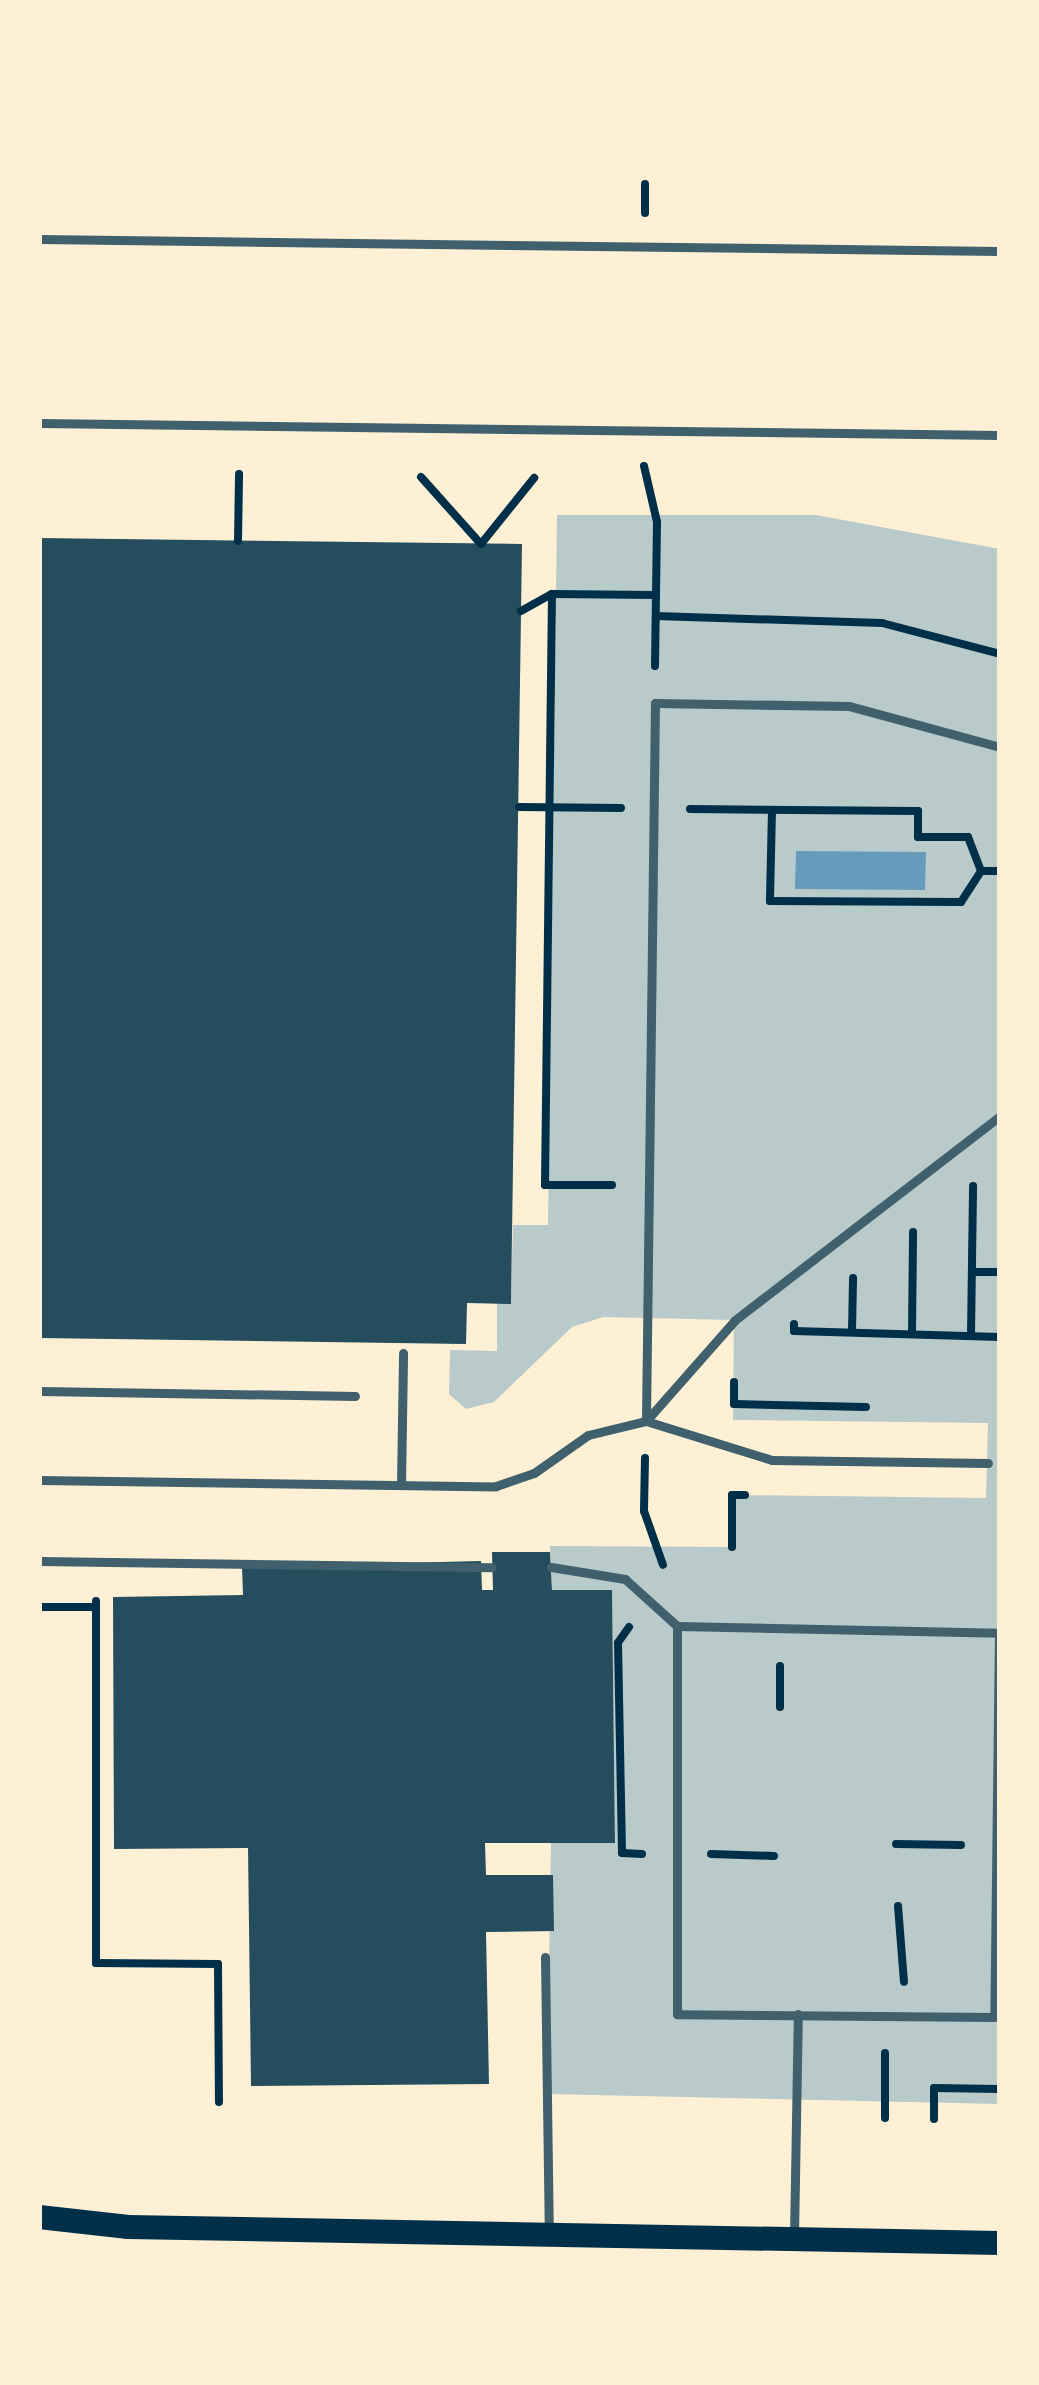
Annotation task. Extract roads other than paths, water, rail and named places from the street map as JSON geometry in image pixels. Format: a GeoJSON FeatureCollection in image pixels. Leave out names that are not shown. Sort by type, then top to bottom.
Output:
{"type":"FeatureCollection","features":[{"type":"Feature","properties":{"kind":"main road"},"geometry":{"type":"LineString","coordinates":[[39,2217],[128,2227],[1000,2243]]}},
{"type":"Feature","properties":{"kind":"lane"},"geometry":{"type":"LineString","coordinates":[[39,239],[1000,251]]}},
{"type":"Feature","properties":{"kind":"lane"},"geometry":{"type":"LineString","coordinates":[[39,423],[1000,434]]}},
{"type":"Feature","properties":{"kind":"lane"},"geometry":{"type":"LineString","coordinates":[[646,1421],[655,703],[849,706],[1000,747]]}},
{"type":"Feature","properties":{"kind":"lane"},"geometry":{"type":"LineString","coordinates":[[646,1421],[734,1320],[1000,1116]]}},
{"type":"Feature","properties":{"kind":"lane"},"geometry":{"type":"LineString","coordinates":[[401,1485],[403,1352]]}},
{"type":"Feature","properties":{"kind":"lane"},"geometry":{"type":"LineString","coordinates":[[39,1391],[355,1396]]}},
{"type":"Feature","properties":{"kind":"lane"},"geometry":{"type":"LineString","coordinates":[[39,1480],[496,1486],[534,1473],[588,1435],[646,1421],[687,1427],[729,1450],[772,1460],[988,1463]]}},
{"type":"Feature","properties":{"kind":"lane"},"geometry":{"type":"LineString","coordinates":[[39,1561],[492,1567]]}},
{"type":"Feature","properties":{"kind":"lane"},"geometry":{"type":"LineString","coordinates":[[551,1567],[626,1579],[677,1626],[1000,1633],[994,2017],[677,2014],[677,1626]]}},
{"type":"Feature","properties":{"kind":"lane"},"geometry":{"type":"LineString","coordinates":[[545,1957],[549,2235]]}},
{"type":"Feature","properties":{"kind":"lane"},"geometry":{"type":"LineString","coordinates":[[794,2239],[798,2014]]}},
{"type":"Feature","properties":{"kind":"water"},"geometry":{"type":"Polygon","coordinates":[[[796,851],[926,852],[925,890],[795,889],[796,851]]]}}]}
